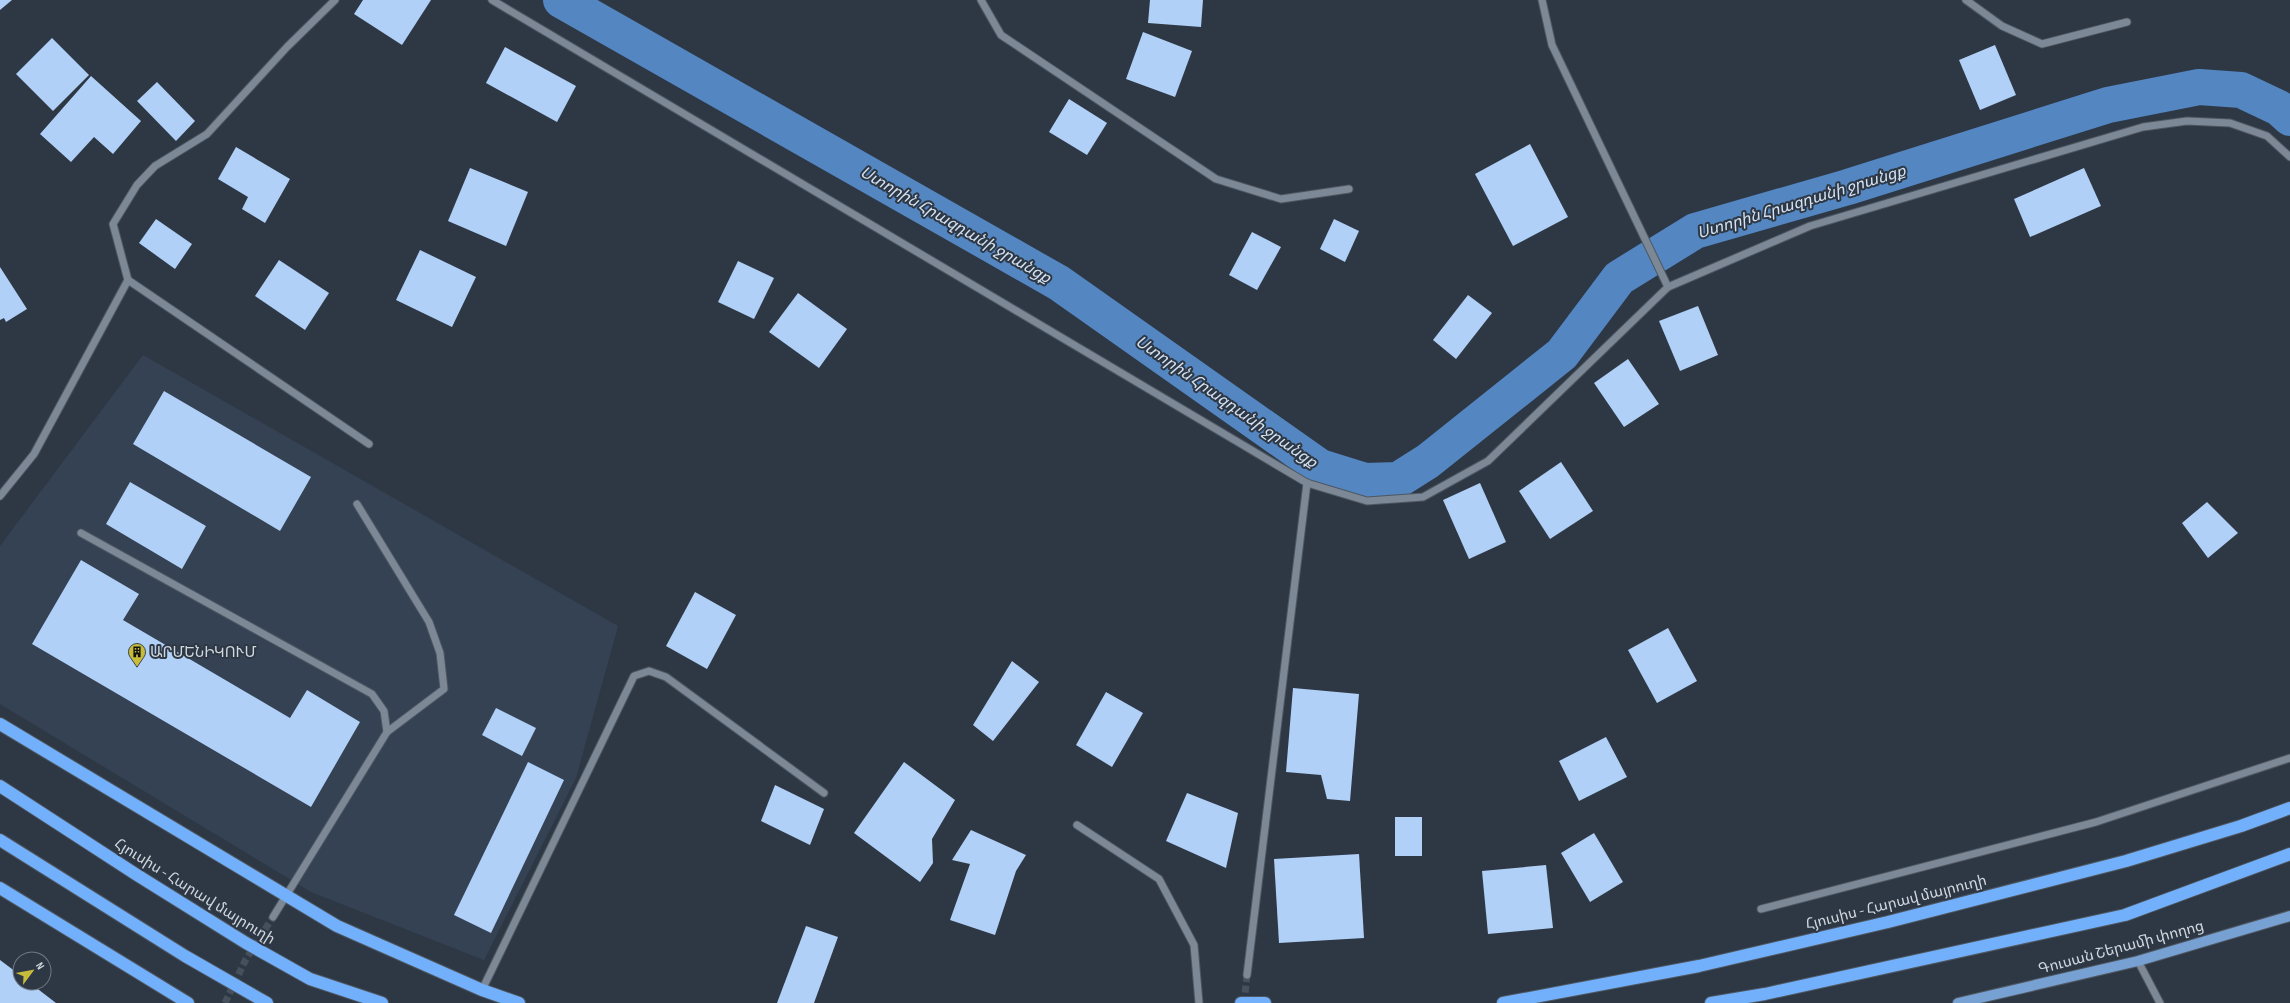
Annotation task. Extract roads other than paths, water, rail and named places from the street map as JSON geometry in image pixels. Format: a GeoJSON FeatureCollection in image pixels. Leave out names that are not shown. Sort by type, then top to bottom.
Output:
{"type":"FeatureCollection","features":[{"type":"Feature","properties":{"kind":"highway"},"geometry":{"type":"LineString","coordinates":[[0,724],[286,898],[337,926],[482,990],[520,1003]]}},
{"type":"Feature","properties":{"kind":"highway","name":"Հյուսիս - Հարավ մայրուղի"},"geometry":{"type":"LineString","coordinates":[[0,786],[246,943],[310,978],[382,1003]]}},
{"type":"Feature","properties":{"kind":"highway","name":"Հյուսիս - Հարավ մայրուղի"},"geometry":{"type":"LineString","coordinates":[[1503,1003],[1699,966],[1895,920],[2126,861],[2241,826],[2290,808]]}},
{"type":"Feature","properties":{"kind":"highway"},"geometry":{"type":"LineString","coordinates":[[0,840],[185,956],[267,1003]]}},
{"type":"Feature","properties":{"kind":"highway"},"geometry":{"type":"LineString","coordinates":[[1711,1003],[1765,994],[2125,915],[2290,854]]}},
{"type":"Feature","properties":{"kind":"highway"},"geometry":{"type":"LineString","coordinates":[[0,888],[188,1003]]}},
{"type":"Feature","properties":{"kind":"highway"},"geometry":{"type":"LineString","coordinates":[[1241,1003],[1265,1003]]}},
{"type":"Feature","properties":{"kind":"main road","name":"Գուսան Շերամի փողոց"},"geometry":{"type":"LineString","coordinates":[[1958,1003],[2138,961],[2290,916]]}},
{"type":"Feature","properties":{"kind":"street"},"geometry":{"type":"LineString","coordinates":[[335,0],[287,47],[207,134],[155,166],[137,185],[113,224],[128,280],[369,444]]}},
{"type":"Feature","properties":{"kind":"street"},"geometry":{"type":"LineString","coordinates":[[492,0],[1307,483],[1367,501],[1422,497],[1488,461],[1668,287],[1810,226],[2143,127],[2187,121],[2230,123],[2267,136],[2290,157]]}},
{"type":"Feature","properties":{"kind":"street"},"geometry":{"type":"LineString","coordinates":[[981,0],[1001,35],[1216,179],[1281,199],[1349,189]]}},
{"type":"Feature","properties":{"kind":"street"},"geometry":{"type":"LineString","coordinates":[[1542,0],[1552,45],[1668,287]]}},
{"type":"Feature","properties":{"kind":"street"},"geometry":{"type":"LineString","coordinates":[[1966,0],[2002,26],[2042,44],[2127,22]]}},
{"type":"Feature","properties":{"kind":"street"},"geometry":{"type":"LineString","coordinates":[[0,496],[34,454],[128,280]]}},
{"type":"Feature","properties":{"kind":"street"},"geometry":{"type":"LineString","coordinates":[[1246,975],[1307,483]]}},
{"type":"Feature","properties":{"kind":"street"},"geometry":{"type":"LineString","coordinates":[[273,917],[387,732],[444,689],[440,653],[428,622],[357,504]]}},
{"type":"Feature","properties":{"kind":"street"},"geometry":{"type":"LineString","coordinates":[[81,533],[372,694],[384,711],[387,732]]}},
{"type":"Feature","properties":{"kind":"street"},"geometry":{"type":"LineString","coordinates":[[482,990],[634,676],[649,671],[666,677],[824,793]]}},
{"type":"Feature","properties":{"kind":"street"},"geometry":{"type":"LineString","coordinates":[[1761,909],[2096,822],[2290,758]]}},
{"type":"Feature","properties":{"kind":"street"},"geometry":{"type":"LineString","coordinates":[[1077,825],[1159,879],[1194,945],[1199,1003]]}},
{"type":"Feature","properties":{"kind":"street"},"geometry":{"type":"LineString","coordinates":[[2138,961],[2160,1003]]}},
{"type":"Feature","properties":{"kind":"waterway","name":"Ստորին Հրազդանի ջրանցք"},"geometry":{"type":"LineString","coordinates":[[561,0],[1059,283],[1320,467],[1365,481],[1398,480],[1428,461],[1562,354],[1619,278],[1695,231],[1848,187],[2108,105],[2199,87],[2241,90],[2279,108],[2290,118]]}},
{"type":"Feature","properties":{"kind":"tunnel"},"geometry":{"type":"LineString","coordinates":[[225,1003],[246,959],[273,917]]}},
{"type":"Feature","properties":{"kind":"tunnel"},"geometry":{"type":"LineString","coordinates":[[1244,1003],[1247,975]]}},
{"type":"Feature","properties":{"kind":"place","name":"ԱՐՄԵՆԻԿՈՒՄ"},"geometry":{"type":"Point","coordinates":[137,667]}}]}
